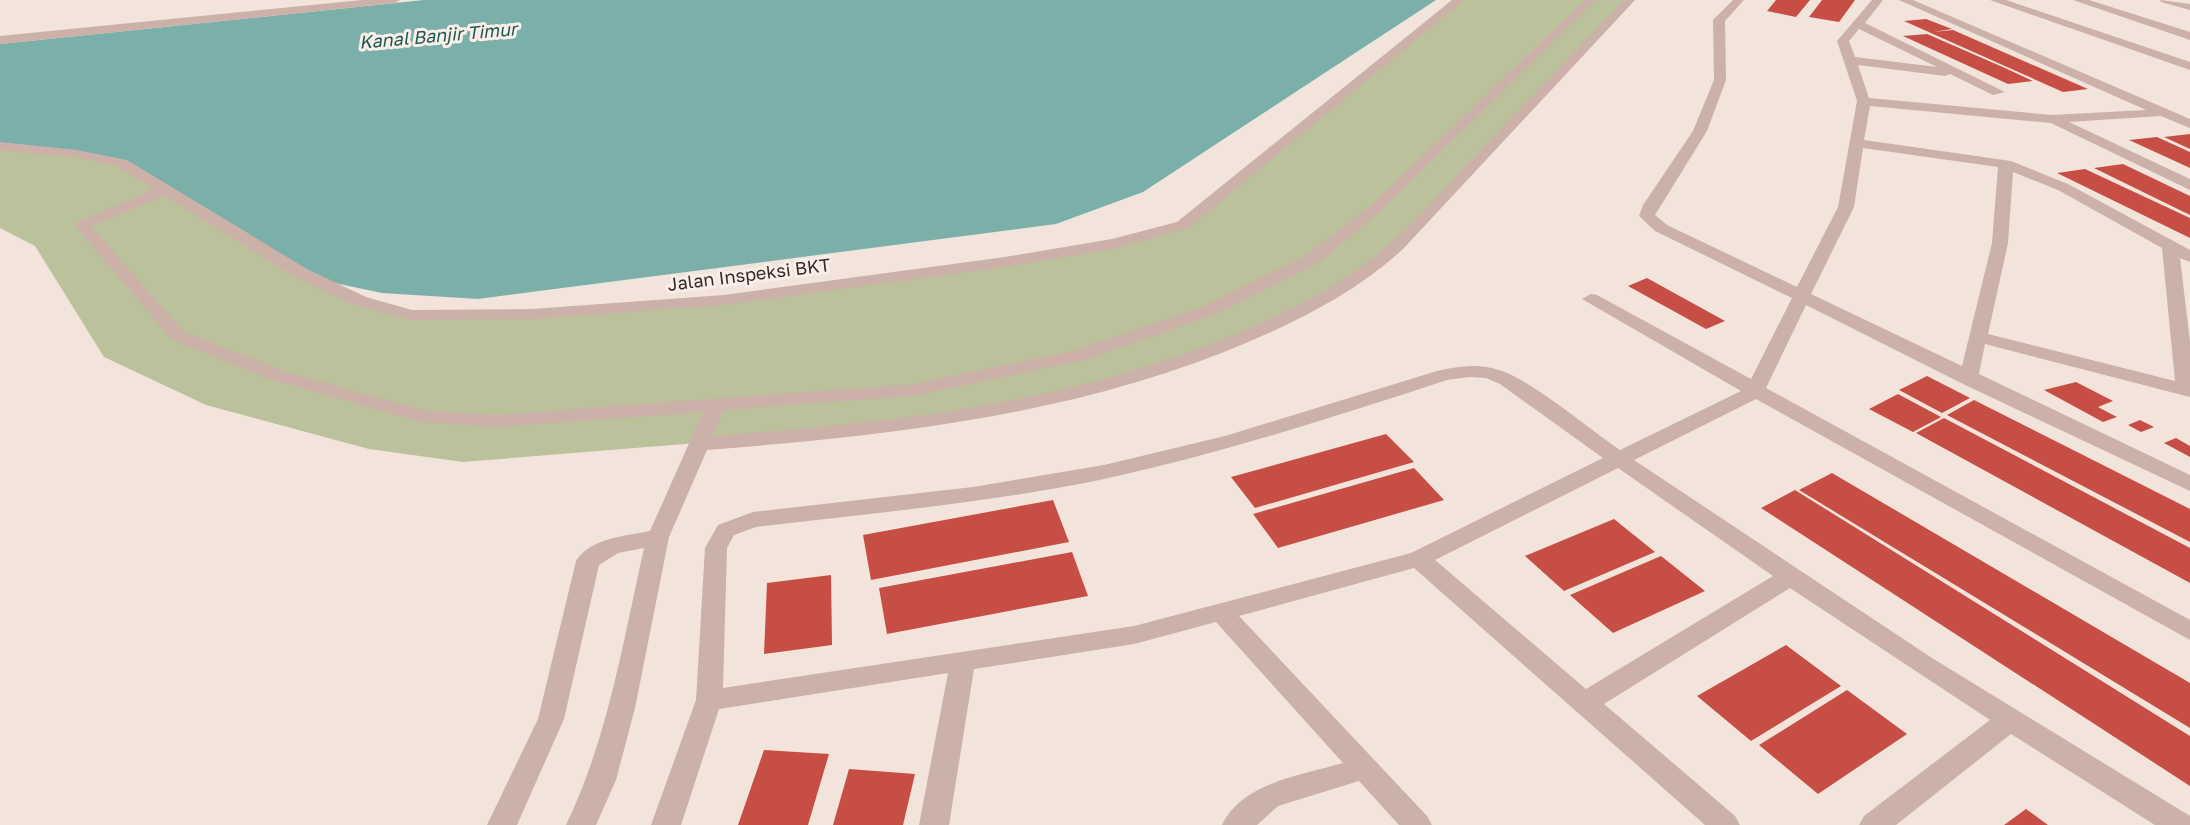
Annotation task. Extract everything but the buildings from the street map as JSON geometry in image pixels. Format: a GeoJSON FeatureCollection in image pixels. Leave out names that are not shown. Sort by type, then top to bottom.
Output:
{"type":"FeatureCollection","features":[{"type":"Feature","properties":{"kind":"street"},"geometry":{"type":"LineString","coordinates":[[0,40],[278,6],[395,0]]}},
{"type":"Feature","properties":{"kind":"street","name":"Jalan Inspeksi BKT"},"geometry":{"type":"LineString","coordinates":[[0,146],[77,154],[122,163],[301,273],[360,301],[411,315],[470,316],[645,308],[1005,262],[1113,244],[1183,225],[1459,0]]}},
{"type":"Feature","properties":{"kind":"street"},"geometry":{"type":"LineString","coordinates":[[164,191],[81,224],[178,336],[280,376],[421,416],[496,421],[912,390],[1078,356],[1210,310],[1311,260],[1376,208],[1591,0]]}},
{"type":"Feature","properties":{"kind":"street"},"geometry":{"type":"LineString","coordinates":[[698,444],[810,436],[962,416],[1140,378],[1260,330],[1356,279],[1418,224],[1630,0]]}},
{"type":"Feature","properties":{"kind":"street"},"geometry":{"type":"LineString","coordinates":[[1739,0],[1719,20],[1720,80],[1700,131],[1647,216],[1661,228],[2190,484]]}},
{"type":"Feature","properties":{"kind":"street"},"geometry":{"type":"LineString","coordinates":[[709,700],[1134,635],[1418,559],[1754,392],[1846,207],[1864,101],[1843,41],[1878,0]]}},
{"type":"Feature","properties":{"kind":"street"},"geometry":{"type":"LineString","coordinates":[[1904,0],[2190,124]]}},
{"type":"Feature","properties":{"kind":"street"},"geometry":{"type":"LineString","coordinates":[[1995,0],[2190,66]]}},
{"type":"Feature","properties":{"kind":"street"},"geometry":{"type":"LineString","coordinates":[[2078,0],[2190,36]]}},
{"type":"Feature","properties":{"kind":"street"},"geometry":{"type":"LineString","coordinates":[[2165,0],[2190,7]]}},
{"type":"Feature","properties":{"kind":"street"},"geometry":{"type":"LineString","coordinates":[[1858,24],[1998,92]]}},
{"type":"Feature","properties":{"kind":"street"},"geometry":{"type":"LineString","coordinates":[[1849,60],[1961,74]]}},
{"type":"Feature","properties":{"kind":"street"},"geometry":{"type":"LineString","coordinates":[[1864,101],[2052,119],[2162,112]]}},
{"type":"Feature","properties":{"kind":"street"},"geometry":{"type":"LineString","coordinates":[[2052,119],[2190,185]]}},
{"type":"Feature","properties":{"kind":"street"},"geometry":{"type":"LineString","coordinates":[[1857,143],[2006,164],[2063,187],[2190,257]]}},
{"type":"Feature","properties":{"kind":"street"},"geometry":{"type":"LineString","coordinates":[[1968,379],[2000,243],[2006,164]]}},
{"type":"Feature","properties":{"kind":"street"},"geometry":{"type":"LineString","coordinates":[[1979,337],[2188,390],[2170,246]]}},
{"type":"Feature","properties":{"kind":"street"},"geometry":{"type":"LineString","coordinates":[[1591,299],[2190,631]]}},
{"type":"Feature","properties":{"kind":"street"},"geometry":{"type":"LineString","coordinates":[[666,825],[709,700],[716,548],[726,530],[753,520],[941,498],[1101,473],[1228,443],[1444,375],[1475,369],[1493,372],[1507,380],[1618,460],[2008,721],[2180,825]]}},
{"type":"Feature","properties":{"kind":"street"},"geometry":{"type":"LineString","coordinates":[[581,825],[602,780],[618,723],[658,537],[685,483],[716,404]]}},
{"type":"Feature","properties":{"kind":"street"},"geometry":{"type":"LineString","coordinates":[[502,825],[551,719],[588,561],[611,547],[658,537]]}},
{"type":"Feature","properties":{"kind":"street"},"geometry":{"type":"LineString","coordinates":[[1418,559],[1725,825]]}},
{"type":"Feature","properties":{"kind":"street"},"geometry":{"type":"LineString","coordinates":[[1584,703],[1791,576]]}},
{"type":"Feature","properties":{"kind":"street"},"geometry":{"type":"LineString","coordinates":[[1221,612],[1417,825]]}},
{"type":"Feature","properties":{"kind":"street"},"geometry":{"type":"LineString","coordinates":[[934,825],[963,661]]}},
{"type":"Feature","properties":{"kind":"street"},"geometry":{"type":"LineString","coordinates":[[1874,825],[2008,721]]}},
{"type":"Feature","properties":{"kind":"street"},"geometry":{"type":"LineString","coordinates":[[1237,825],[1269,797],[1364,768]]}},
{"type":"Feature","properties":{"kind":"green space"},"geometry":{"type":"Polygon","coordinates":[[[1458,0],[1630,0],[1418,224],[1356,279],[1260,330],[1140,378],[962,416],[697,443],[463,462],[369,449],[206,405],[104,357],[35,246],[0,228],[0,146],[122,163],[311,278],[411,315],[470,316],[756,296],[1113,244],[1183,225],[1458,0]]]}},
{"type":"Feature","properties":{"kind":"water","name":"Kanal Banjir Timur"},"geometry":{"type":"Polygon","coordinates":[[[424,0],[1436,0],[1143,192],[1056,224],[478,299],[382,293],[311,278],[122,163],[0,146],[0,44],[424,0]]]}}]}
